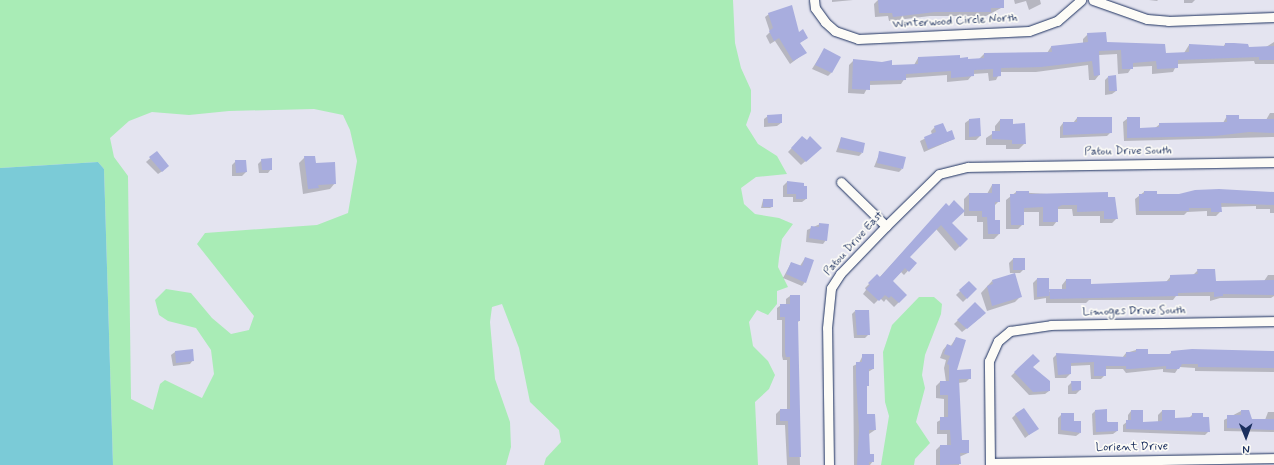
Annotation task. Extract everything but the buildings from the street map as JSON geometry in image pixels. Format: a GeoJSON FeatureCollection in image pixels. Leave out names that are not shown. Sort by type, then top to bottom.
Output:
{"type":"FeatureCollection","features":[{"type":"Feature","properties":{"kind":"street","name":"Winterwood Circle North"},"geometry":{"type":"LineString","coordinates":[[814,0],[815,8],[824,22],[836,31],[858,39],[1029,30],[1057,21],[1081,0]]}},
{"type":"Feature","properties":{"kind":"street"},"geometry":{"type":"LineString","coordinates":[[1092,0],[1147,19],[1168,21],[1274,18]]}},
{"type":"Feature","properties":{"kind":"street","name":"Patou Drive South"},"geometry":{"type":"LineString","coordinates":[[982,166],[1274,162]]}},
{"type":"Feature","properties":{"kind":"street","name":"Patou Drive East"},"geometry":{"type":"LineString","coordinates":[[829,465],[828,302],[831,288],[840,274],[939,174],[954,168],[982,166]]}},
{"type":"Feature","properties":{"kind":"street"},"geometry":{"type":"LineString","coordinates":[[841,182],[886,226]]}},
{"type":"Feature","properties":{"kind":"street","name":"Limoges Drive South"},"geometry":{"type":"LineString","coordinates":[[990,464],[988,362],[998,341],[1016,329],[1051,325],[1274,321]]}},
{"type":"Feature","properties":{"kind":"street","name":"Lorient Drive"},"geometry":{"type":"LineString","coordinates":[[990,464],[1274,458]]}},
{"type":"Feature","properties":{"kind":"green space"},"geometry":{"type":"Polygon","coordinates":[[[0,0],[733,0],[735,43],[741,68],[751,90],[751,111],[746,125],[758,144],[777,156],[787,174],[756,177],[741,188],[744,204],[755,214],[779,218],[793,224],[782,239],[778,267],[788,287],[777,291],[777,304],[768,315],[757,310],[749,322],[753,346],[768,361],[775,375],[769,389],[755,402],[758,465],[544,465],[546,458],[561,442],[559,430],[530,402],[519,348],[502,304],[492,307],[490,322],[495,379],[510,422],[511,447],[506,465],[113,465],[104,169],[98,162],[0,168],[0,0]],[[314,109],[229,111],[189,115],[152,112],[129,121],[110,138],[114,157],[128,176],[131,399],[153,410],[160,384],[165,380],[202,398],[214,374],[211,350],[196,328],[168,321],[159,315],[155,300],[166,289],[191,293],[212,318],[231,334],[249,330],[254,316],[197,244],[205,233],[317,225],[348,213],[357,161],[350,130],[343,115],[314,109]]]}},
{"type":"Feature","properties":{"kind":"green space"},"geometry":{"type":"Polygon","coordinates":[[[919,297],[934,297],[942,304],[941,314],[925,355],[922,375],[925,388],[916,422],[930,443],[915,459],[914,465],[881,465],[889,416],[885,402],[883,352],[892,325],[919,297]]]}},
{"type":"Feature","properties":{"kind":"water"},"geometry":{"type":"Polygon","coordinates":[[[98,162],[104,169],[113,465],[0,465],[0,168],[98,162]]]}}]}
